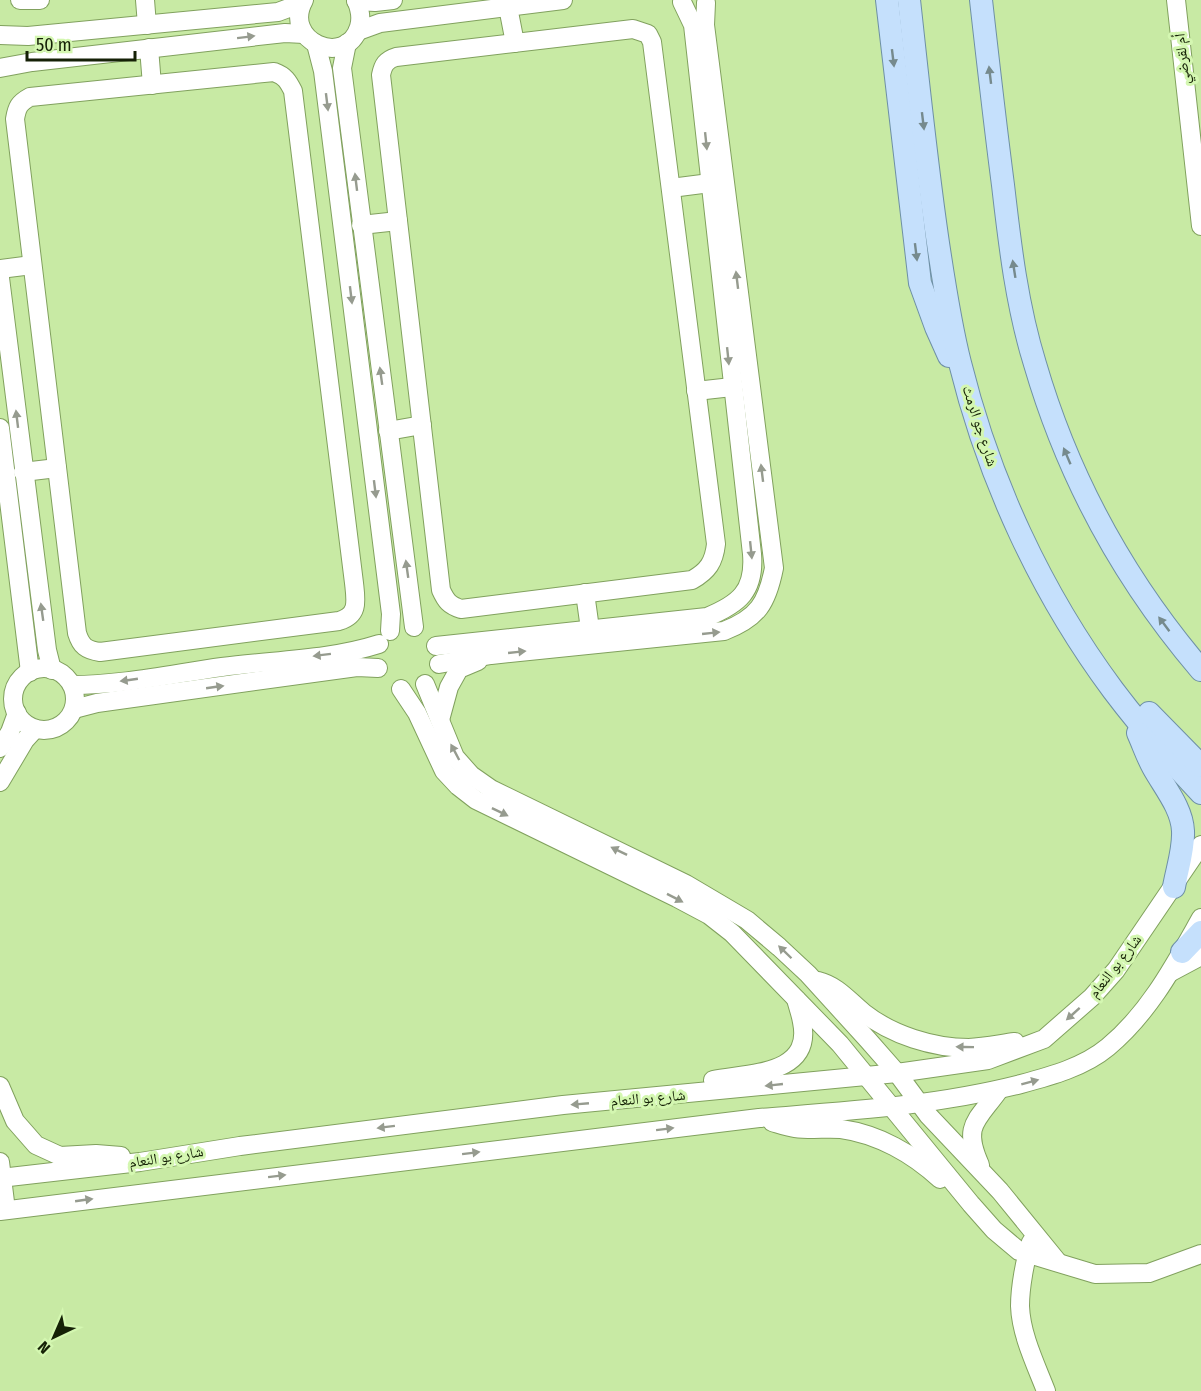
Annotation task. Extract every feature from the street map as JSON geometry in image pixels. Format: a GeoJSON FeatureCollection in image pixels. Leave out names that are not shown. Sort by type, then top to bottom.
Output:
{"type":"FeatureCollection","features":[{"type":"Feature","properties":{"kind":"main road"},"geometry":{"type":"LineString","coordinates":[[886,0],[920,283],[936,327],[971,403]]}},
{"type":"Feature","properties":{"kind":"main road","name":"شارع جو الرمث"},"geometry":{"type":"LineString","coordinates":[[909,0],[932,199],[947,304],[971,403],[1011,515],[1055,603],[1082,645],[1124,705],[1201,793]]}},
{"type":"Feature","properties":{"kind":"main road"},"geometry":{"type":"LineString","coordinates":[[981,0],[1014,271],[1034,364],[1068,460],[1092,509],[1134,581],[1159,617],[1198,665]]}},
{"type":"Feature","properties":{"kind":"main road"},"geometry":{"type":"LineString","coordinates":[[1082,645],[1094,649],[1104,657],[1141,704],[1201,766]]}},
{"type":"Feature","properties":{"kind":"main road"},"geometry":{"type":"LineString","coordinates":[[1124,705],[1182,822],[1182,849],[1174,887]]}},
{"type":"Feature","properties":{"kind":"main road"},"geometry":{"type":"LineString","coordinates":[[1191,954],[1201,932]]}},
{"type":"Feature","properties":{"kind":"street"},"geometry":{"type":"LineString","coordinates":[[20,0],[40,0]]}},
{"type":"Feature","properties":{"kind":"street"},"geometry":{"type":"LineString","coordinates":[[145,0],[147,25]]}},
{"type":"Feature","properties":{"kind":"street"},"geometry":{"type":"LineString","coordinates":[[393,0],[375,2],[356,0],[361,16],[342,68],[414,627]]}},
{"type":"Feature","properties":{"kind":"street"},"geometry":{"type":"LineString","coordinates":[[0,68],[32,62],[285,33],[310,39],[332,48],[380,23],[563,0]]}},
{"type":"Feature","properties":{"kind":"street","name":"أم لقرضي"},"geometry":{"type":"LineString","coordinates":[[1176,0],[1201,226]]}},
{"type":"Feature","properties":{"kind":"street"},"geometry":{"type":"LineString","coordinates":[[0,35],[27,36],[278,12],[303,1]]}},
{"type":"Feature","properties":{"kind":"street"},"geometry":{"type":"LineString","coordinates":[[72,685],[94,685],[353,652],[385,638],[406,626],[428,634],[436,646],[439,656],[438,664],[431,679],[425,684],[410,689],[387,681],[378,668],[376,660],[385,638],[391,614],[323,71],[299,18],[303,1]]}},
{"type":"Feature","properties":{"kind":"street"},"geometry":{"type":"LineString","coordinates":[[438,664],[491,655],[724,631],[742,624],[758,612],[770,589],[774,568],[705,25],[710,2],[690,4],[681,1]]}},
{"type":"Feature","properties":{"kind":"street"},"geometry":{"type":"LineString","coordinates":[[436,646],[707,617],[726,609],[741,598],[749,585],[753,568],[693,25],[681,1]]}},
{"type":"Feature","properties":{"kind":"street"},"geometry":{"type":"LineString","coordinates":[[508,7],[515,43]]}},
{"type":"Feature","properties":{"kind":"street"},"geometry":{"type":"LineString","coordinates":[[633,29],[648,34],[652,42],[716,544],[715,555],[711,566],[692,580],[461,609],[446,601],[441,590],[381,75],[382,67],[388,60],[396,57],[515,43],[633,29]]}},
{"type":"Feature","properties":{"kind":"street"},"geometry":{"type":"LineString","coordinates":[[149,48],[152,85]]}},
{"type":"Feature","properties":{"kind":"street"},"geometry":{"type":"LineString","coordinates":[[274,72],[289,81],[293,91],[357,602],[352,615],[339,621],[99,652],[81,645],[77,633],[15,119],[16,109],[21,102],[30,97],[152,85],[274,72]]}},
{"type":"Feature","properties":{"kind":"street"},"geometry":{"type":"LineString","coordinates":[[671,188],[710,183]]}},
{"type":"Feature","properties":{"kind":"street"},"geometry":{"type":"LineString","coordinates":[[361,225],[398,221]]}},
{"type":"Feature","properties":{"kind":"street"},"geometry":{"type":"LineString","coordinates":[[310,231],[342,228]]}},
{"type":"Feature","properties":{"kind":"street"},"geometry":{"type":"LineString","coordinates":[[0,269],[32,264]]}},
{"type":"Feature","properties":{"kind":"street"},"geometry":{"type":"LineString","coordinates":[[0,278],[46,650],[52,670]]}},
{"type":"Feature","properties":{"kind":"street"},"geometry":{"type":"LineString","coordinates":[[696,391],[732,387]]}},
{"type":"Feature","properties":{"kind":"street"},"geometry":{"type":"LineString","coordinates":[[388,430],[422,425]]}},
{"type":"Feature","properties":{"kind":"street"},"geometry":{"type":"LineString","coordinates":[[0,428],[30,672]]}},
{"type":"Feature","properties":{"kind":"street"},"geometry":{"type":"LineString","coordinates":[[336,433],[368,429]]}},
{"type":"Feature","properties":{"kind":"street"},"geometry":{"type":"LineString","coordinates":[[23,472],[57,468]]}},
{"type":"Feature","properties":{"kind":"street"},"geometry":{"type":"LineString","coordinates":[[585,593],[590,629]]}},
{"type":"Feature","properties":{"kind":"street"},"geometry":{"type":"LineString","coordinates":[[217,637],[223,667]]}},
{"type":"Feature","properties":{"kind":"street"},"geometry":{"type":"LineString","coordinates":[[440,720],[449,687],[459,669],[491,655]]}},
{"type":"Feature","properties":{"kind":"street"},"geometry":{"type":"LineString","coordinates":[[74,709],[98,703],[357,667],[378,668]]}},
{"type":"Feature","properties":{"kind":"street"},"geometry":{"type":"LineString","coordinates":[[46,668],[52,670],[61,673],[72,685],[74,709],[58,727],[35,729],[17,713],[15,690],[18,682],[30,672],[46,668]]}},
{"type":"Feature","properties":{"kind":"street"},"geometry":{"type":"LineString","coordinates":[[425,684],[456,757],[471,775],[491,789],[686,884],[747,920],[779,946],[814,981],[897,1073],[919,1103],[983,1172],[1057,1261]]}},
{"type":"Feature","properties":{"kind":"street"},"geometry":{"type":"LineString","coordinates":[[402,688],[417,713],[444,771],[476,800],[709,915],[732,933],[840,1044],[971,1204],[994,1230],[1019,1251],[1095,1274],[1149,1273],[1201,1254]]}},
{"type":"Feature","properties":{"kind":"street"},"geometry":{"type":"LineString","coordinates":[[0,748],[10,732],[17,713]]}},
{"type":"Feature","properties":{"kind":"street"},"geometry":{"type":"LineString","coordinates":[[0,782],[25,740],[35,729]]}},
{"type":"Feature","properties":{"kind":"street","name":"شارع بو النعام"},"geometry":{"type":"LineString","coordinates":[[1,1172],[140,1162],[240,1146],[552,1106],[897,1073],[988,1060],[1044,1039],[1092,997],[1116,970],[1201,844]]}},
{"type":"Feature","properties":{"kind":"street","name":"شارع بو النعام"},"geometry":{"type":"LineString","coordinates":[[3,1210],[759,1118],[953,1099],[999,1090],[1050,1077],[1075,1067],[1106,1049],[1152,1000],[1171,972],[1191,954],[1201,918]]}},
{"type":"Feature","properties":{"kind":"street"},"geometry":{"type":"LineString","coordinates":[[814,981],[833,987],[863,1012],[897,1032],[930,1043],[969,1048],[1044,1039]]}},
{"type":"Feature","properties":{"kind":"street"},"geometry":{"type":"LineString","coordinates":[[690,1094],[707,1082],[770,1071],[792,1059],[802,1042],[803,1034],[803,1023],[795,998]]}},
{"type":"Feature","properties":{"kind":"street"},"geometry":{"type":"LineString","coordinates":[[0,1086],[10,1113],[21,1131],[49,1152],[70,1156],[114,1154],[140,1162]]}},
{"type":"Feature","properties":{"kind":"street"},"geometry":{"type":"LineString","coordinates":[[983,1172],[973,1149],[971,1134],[974,1124],[999,1090]]}},
{"type":"Feature","properties":{"kind":"street"},"geometry":{"type":"LineString","coordinates":[[759,1118],[794,1128],[842,1130],[878,1139],[906,1153],[925,1166],[971,1204]]}},
{"type":"Feature","properties":{"kind":"street"},"geometry":{"type":"LineString","coordinates":[[1,1172],[3,1210]]}},
{"type":"Feature","properties":{"kind":"street"},"geometry":{"type":"LineString","coordinates":[[1034,1232],[1027,1254],[1020,1307],[1033,1356],[1046,1391]]}}]}
